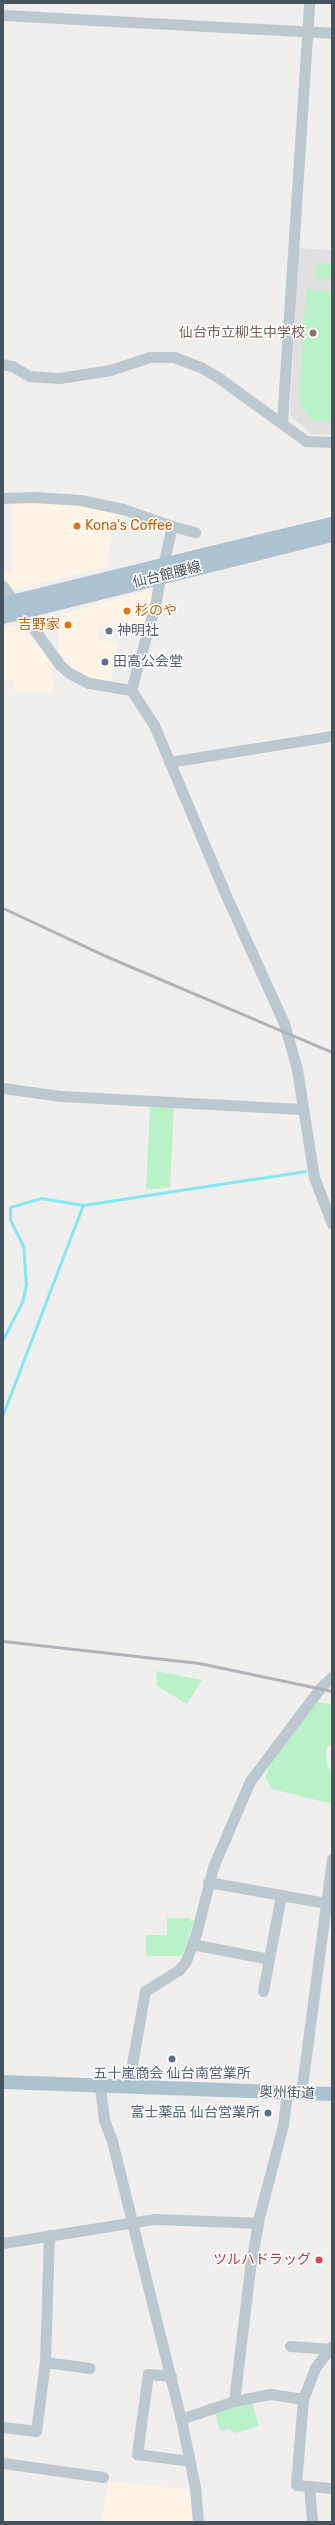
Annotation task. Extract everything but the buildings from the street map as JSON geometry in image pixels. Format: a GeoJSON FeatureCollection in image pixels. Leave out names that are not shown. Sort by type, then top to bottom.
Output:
{"type":"FeatureCollection","features":[{"type":"Feature","properties":{"kind":"main road","name":"仙台館腰線"},"geometry":{"type":"LineString","coordinates":[[161,571],[332,524]]}},
{"type":"Feature","properties":{"kind":"main road","name":"仙台館腰線"},"geometry":{"type":"LineString","coordinates":[[3,617],[12,606],[161,571],[332,535]]}},
{"type":"Feature","properties":{"kind":"main road","name":"奥州街道"},"geometry":{"type":"LineString","coordinates":[[3,2082],[100,2087],[332,2094]]}},
{"type":"Feature","properties":{"kind":"street"},"geometry":{"type":"LineString","coordinates":[[282,423],[309,3]]}},
{"type":"Feature","properties":{"kind":"street"},"geometry":{"type":"LineString","coordinates":[[3,15],[332,34]]}},
{"type":"Feature","properties":{"kind":"street"},"geometry":{"type":"LineString","coordinates":[[3,364],[12,366],[29,376],[59,378],[110,370],[150,357],[174,356],[202,368],[219,378],[306,441],[332,442]]}},
{"type":"Feature","properties":{"kind":"street"},"geometry":{"type":"LineString","coordinates":[[3,498],[34,497],[80,500],[124,509],[172,526],[195,532]]}},
{"type":"Feature","properties":{"kind":"street"},"geometry":{"type":"LineString","coordinates":[[131,690],[156,601],[161,571],[172,526]]}},
{"type":"Feature","properties":{"kind":"street"},"geometry":{"type":"LineString","coordinates":[[3,586],[12,606],[52,658],[69,673],[89,683],[131,690],[145,709],[284,1023],[297,1069],[301,1109],[314,1177],[332,1224]]}},
{"type":"Feature","properties":{"kind":"street"},"geometry":{"type":"LineString","coordinates":[[169,762],[332,736]]}},
{"type":"Feature","properties":{"kind":"street"},"geometry":{"type":"LineString","coordinates":[[3,1088],[61,1096],[301,1109]]}},
{"type":"Feature","properties":{"kind":"street"},"geometry":{"type":"LineString","coordinates":[[128,2088],[145,1991],[178,1970],[186,1960],[192,1944],[208,1882],[250,1781],[320,1688],[332,1677]]}},
{"type":"Feature","properties":{"kind":"street"},"geometry":{"type":"LineString","coordinates":[[301,2094],[329,1904],[332,1859]]}},
{"type":"Feature","properties":{"kind":"street"},"geometry":{"type":"LineString","coordinates":[[208,1882],[329,1904]]}},
{"type":"Feature","properties":{"kind":"street"},"geometry":{"type":"LineString","coordinates":[[263,1991],[281,1895]]}},
{"type":"Feature","properties":{"kind":"street"},"geometry":{"type":"LineString","coordinates":[[192,1944],[269,1959]]}},
{"type":"Feature","properties":{"kind":"street"},"geometry":{"type":"LineString","coordinates":[[100,2087],[104,2120],[112,2141],[133,2222],[181,2419],[197,2499],[198,2522]]}},
{"type":"Feature","properties":{"kind":"street"},"geometry":{"type":"LineString","coordinates":[[234,2401],[250,2268],[258,2223],[282,2125],[287,2092]]}},
{"type":"Feature","properties":{"kind":"street"},"geometry":{"type":"LineString","coordinates":[[3,2243],[133,2222],[186,2219],[258,2223]]}},
{"type":"Feature","properties":{"kind":"street"},"geometry":{"type":"LineString","coordinates":[[3,2427],[36,2430],[45,2362],[49,2236]]}},
{"type":"Feature","properties":{"kind":"street"},"geometry":{"type":"LineString","coordinates":[[290,2346],[331,2347]]}},
{"type":"Feature","properties":{"kind":"street"},"geometry":{"type":"LineString","coordinates":[[331,2347],[315,2368],[303,2398],[296,2485],[332,2488]]}},
{"type":"Feature","properties":{"kind":"street"},"geometry":{"type":"LineString","coordinates":[[45,2362],[90,2368]]}},
{"type":"Feature","properties":{"kind":"street"},"geometry":{"type":"LineString","coordinates":[[171,2376],[148,2374],[137,2454],[190,2462]]}},
{"type":"Feature","properties":{"kind":"street"},"geometry":{"type":"LineString","coordinates":[[181,2419],[234,2401],[270,2394],[303,2398]]}},
{"type":"Feature","properties":{"kind":"street"},"geometry":{"type":"LineString","coordinates":[[3,2463],[103,2477]]}},
{"type":"Feature","properties":{"kind":"street"},"geometry":{"type":"LineString","coordinates":[[309,2486],[312,2522]]}},
{"type":"Feature","properties":{"kind":"shaded area","name":"仙台市立柳生中学校"},"geometry":{"type":"Polygon","coordinates":[[[299,248],[332,250],[332,434],[311,434],[290,415],[299,248]]]}},
{"type":"Feature","properties":{"kind":"shaded area"},"geometry":{"type":"Polygon","coordinates":[[[12,500],[85,505],[116,512],[108,559],[110,566],[11,590],[3,572],[12,572],[12,500]]]}},
{"type":"Feature","properties":{"kind":"shaded area"},"geometry":{"type":"Polygon","coordinates":[[[155,589],[142,639],[120,634],[121,628],[99,625],[97,639],[118,643],[111,681],[90,678],[67,664],[66,660],[59,653],[59,615],[155,589]]]}},
{"type":"Feature","properties":{"kind":"shaded area"},"geometry":{"type":"Polygon","coordinates":[[[21,624],[52,665],[53,691],[14,691],[15,680],[3,680],[3,628],[21,624]]]}},
{"type":"Feature","properties":{"kind":"shaded area"},"geometry":{"type":"Polygon","coordinates":[[[108,2481],[189,2490],[193,2522],[102,2522],[108,2481]]]}},
{"type":"Feature","properties":{"kind":"green space"},"geometry":{"type":"Polygon","coordinates":[[[316,263],[332,264],[332,280],[315,279],[316,263]]]}},
{"type":"Feature","properties":{"kind":"green space"},"geometry":{"type":"Polygon","coordinates":[[[306,289],[332,291],[332,422],[311,420],[299,404],[306,289]]]}},
{"type":"Feature","properties":{"kind":"green space"},"geometry":{"type":"Polygon","coordinates":[[[150,1106],[174,1107],[170,1187],[146,1190],[150,1106]]]}},
{"type":"Feature","properties":{"kind":"green space"},"geometry":{"type":"Polygon","coordinates":[[[156,1671],[202,1680],[187,1704],[157,1686],[156,1671]]]}},
{"type":"Feature","properties":{"kind":"green space"},"geometry":{"type":"Polygon","coordinates":[[[317,1702],[332,1704],[332,1744],[326,1749],[327,1764],[332,1773],[332,1804],[272,1789],[265,1778],[269,1766],[311,1706],[317,1702]]]}},
{"type":"Feature","properties":{"kind":"green space"},"geometry":{"type":"Polygon","coordinates":[[[167,1918],[190,1918],[190,1921],[194,1921],[184,1951],[181,1956],[146,1956],[146,1935],[167,1935],[167,1918]]]}},
{"type":"Feature","properties":{"kind":"green space"},"geometry":{"type":"Polygon","coordinates":[[[252,2403],[259,2426],[236,2433],[229,2429],[220,2431],[215,2413],[252,2403]]]}},
{"type":"Feature","properties":{"kind":"waterway"},"geometry":{"type":"LineString","coordinates":[[3,1414],[83,1205],[305,1171]]}},
{"type":"Feature","properties":{"kind":"waterway"},"geometry":{"type":"LineString","coordinates":[[3,1339],[22,1302],[26,1285],[23,1246],[10,1219],[10,1207],[41,1198],[83,1205]]}},
{"type":"Feature","properties":{"kind":"railway"},"geometry":{"type":"LineString","coordinates":[[3,908],[108,957],[332,1052]]}},
{"type":"Feature","properties":{"kind":"railway"},"geometry":{"type":"LineString","coordinates":[[3,1641],[199,1663],[332,1691]]}},
{"type":"Feature","properties":{"kind":"place","name":"仙台市立柳生中学校"},"geometry":{"type":"Point","coordinates":[313,333]}},
{"type":"Feature","properties":{"kind":"place","name":"Kona's Coffee"},"geometry":{"type":"Point","coordinates":[77,526]}},
{"type":"Feature","properties":{"kind":"place","name":"杉のや"},"geometry":{"type":"Point","coordinates":[127,611]}},
{"type":"Feature","properties":{"kind":"place","name":"吉野家"},"geometry":{"type":"Point","coordinates":[68,625]}},
{"type":"Feature","properties":{"kind":"place","name":"神明社"},"geometry":{"type":"Point","coordinates":[109,631]}},
{"type":"Feature","properties":{"kind":"place","name":"田高公会堂"},"geometry":{"type":"Point","coordinates":[105,662]}},
{"type":"Feature","properties":{"kind":"place","name":"五十嵐商会 仙台南営業所"},"geometry":{"type":"Point","coordinates":[172,2059]}},
{"type":"Feature","properties":{"kind":"place","name":"富士薬品 仙台営業所"},"geometry":{"type":"Point","coordinates":[268,2113]}},
{"type":"Feature","properties":{"kind":"place","name":"ツルハドラッグ"},"geometry":{"type":"Point","coordinates":[319,2260]}}]}
